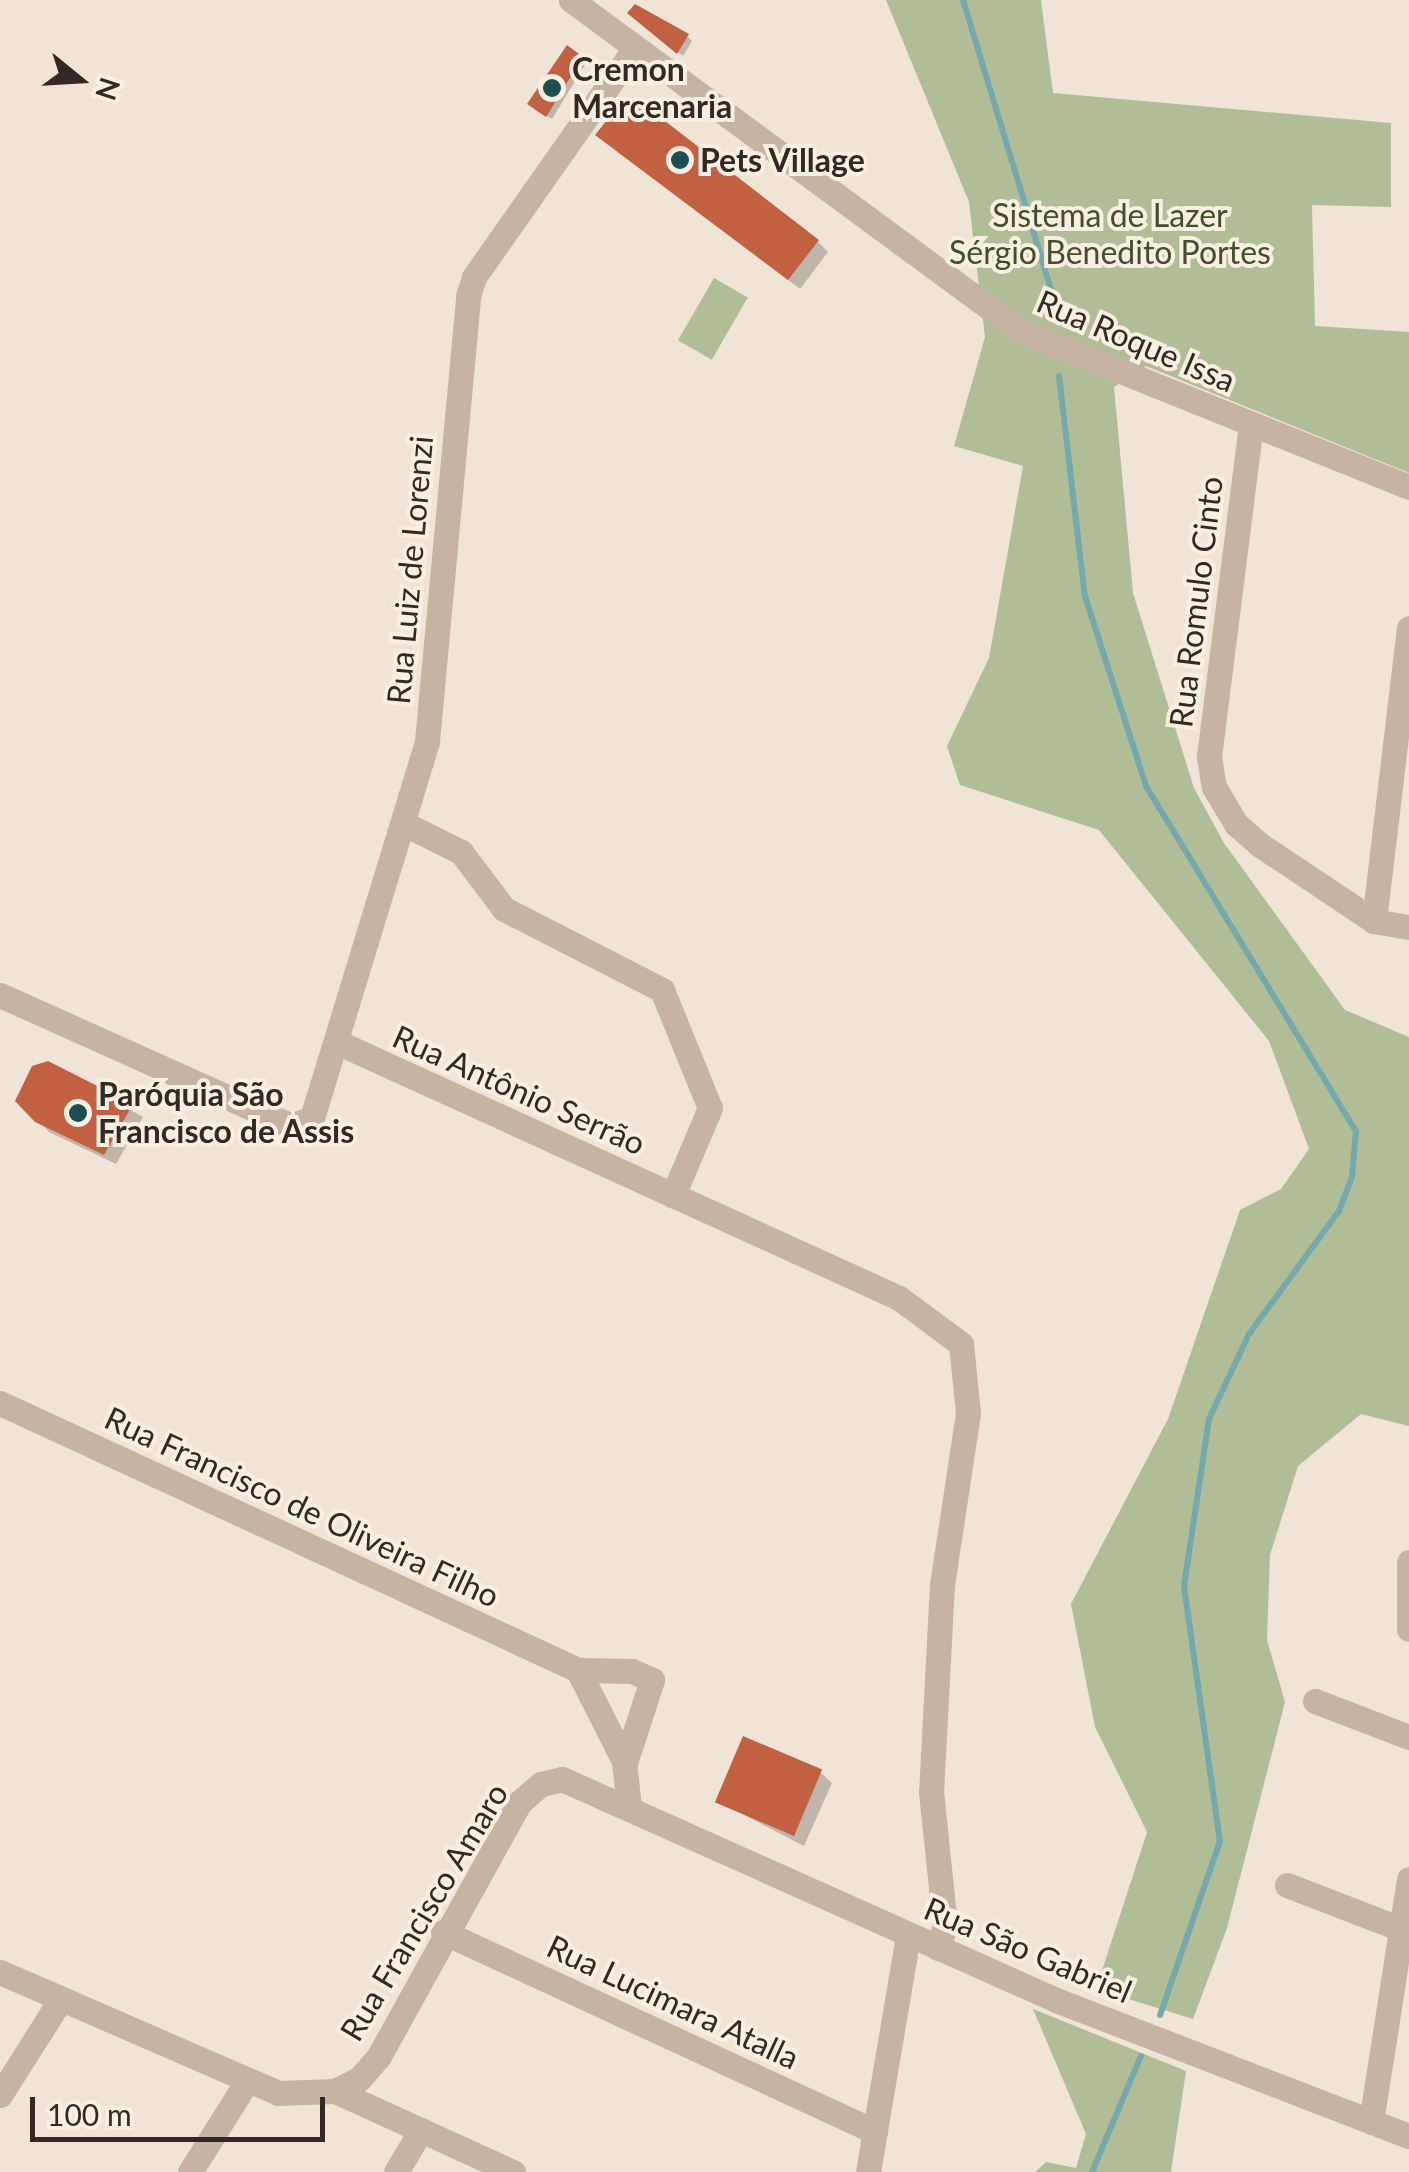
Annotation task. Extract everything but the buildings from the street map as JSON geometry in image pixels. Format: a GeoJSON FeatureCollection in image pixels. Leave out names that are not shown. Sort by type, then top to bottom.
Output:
{"type":"FeatureCollection","features":[{"type":"Feature","properties":{"kind":"street","name":"Rua Roque Issa"},"geometry":{"type":"LineString","coordinates":[[571,0],[1021,331],[1409,487]]}},
{"type":"Feature","properties":{"kind":"street","name":"Rua Luiz de Lorenzi"},"geometry":{"type":"LineString","coordinates":[[0,995],[300,1126],[318,1106],[427,742],[468,296],[474,277],[635,48]]}},
{"type":"Feature","properties":{"kind":"street","name":"Rua Romulo Cinto"},"geometry":{"type":"LineString","coordinates":[[1251,424],[1210,757],[1214,787],[1245,833],[1374,921]]}},
{"type":"Feature","properties":{"kind":"street"},"geometry":{"type":"LineString","coordinates":[[1409,628],[1374,921],[1409,927]]}},
{"type":"Feature","properties":{"kind":"street"},"geometry":{"type":"LineString","coordinates":[[404,824],[461,852],[504,909],[662,990],[710,1108],[673,1195]]}},
{"type":"Feature","properties":{"kind":"street","name":"Rua Antônio Serrão"},"geometry":{"type":"LineString","coordinates":[[339,1043],[900,1298],[961,1344],[968,1413],[942,1584],[931,1792],[945,1925],[938,1948]]}},
{"type":"Feature","properties":{"kind":"street","name":"Rua Francisco de Oliveira Filho"},"geometry":{"type":"LineString","coordinates":[[0,1403],[578,1670],[632,1670],[652,1680],[625,1763]]}},
{"type":"Feature","properties":{"kind":"street"},"geometry":{"type":"LineString","coordinates":[[1409,1562],[1409,1629]]}},
{"type":"Feature","properties":{"kind":"street","name":"Rua Francisco de Oliveira Filho"},"geometry":{"type":"LineString","coordinates":[[578,1670],[625,1763],[629,1807]]}},
{"type":"Feature","properties":{"kind":"street"},"geometry":{"type":"LineString","coordinates":[[1316,1701],[1409,1737]]}},
{"type":"Feature","properties":{"kind":"street","name":"Rua Francisco Amaro"},"geometry":{"type":"LineString","coordinates":[[335,2091],[360,2078],[379,2056],[443,1932],[520,1802],[541,1784],[567,1781],[629,1807]]}},
{"type":"Feature","properties":{"kind":"street","name":"Rua São Gabriel"},"geometry":{"type":"LineString","coordinates":[[629,1807],[938,1948],[1409,2136]]}},
{"type":"Feature","properties":{"kind":"street"},"geometry":{"type":"LineString","coordinates":[[1371,2122],[1409,1879]]}},
{"type":"Feature","properties":{"kind":"street"},"geometry":{"type":"LineString","coordinates":[[1287,1885],[1404,1930]]}},
{"type":"Feature","properties":{"kind":"street","name":"Rua Lucimara Atalla"},"geometry":{"type":"LineString","coordinates":[[443,1932],[875,2132]]}},
{"type":"Feature","properties":{"kind":"street"},"geometry":{"type":"LineString","coordinates":[[868,2172],[908,1935]]}},
{"type":"Feature","properties":{"kind":"street"},"geometry":{"type":"LineString","coordinates":[[0,1972],[247,2081],[300,2096],[335,2091],[512,2172]]}},
{"type":"Feature","properties":{"kind":"street"},"geometry":{"type":"LineString","coordinates":[[0,2094],[61,1999]]}},
{"type":"Feature","properties":{"kind":"street"},"geometry":{"type":"LineString","coordinates":[[190,2172],[247,2081]]}},
{"type":"Feature","properties":{"kind":"street"},"geometry":{"type":"LineString","coordinates":[[396,2172],[420,2130]]}},
{"type":"Feature","properties":{"kind":"green space","name":"Sistema de Lazer Sérgio Benedito Portes"},"geometry":{"type":"Polygon","coordinates":[[[886,0],[1041,0],[1053,93],[1391,123],[1391,207],[1312,205],[1315,326],[1409,332],[1409,473],[1146,366],[1114,387],[1133,593],[1194,788],[1224,843],[1345,1010],[1409,1037],[1409,1426],[1361,1414],[1298,1466],[1270,1555],[1267,1640],[1285,1702],[1227,1928],[1193,2019],[1096,1989],[1147,1832],[1095,1727],[1071,1604],[1168,1419],[1240,1210],[1281,1189],[1309,1149],[1269,1041],[1099,830],[960,785],[947,746],[989,658],[1023,466],[954,446],[985,337],[969,202],[886,0]]]}},
{"type":"Feature","properties":{"kind":"green space"},"geometry":{"type":"Polygon","coordinates":[[[714,278],[748,298],[712,360],[678,340],[714,278]]]}},
{"type":"Feature","properties":{"kind":"green space"},"geometry":{"type":"Polygon","coordinates":[[[1033,2009],[1186,2071],[1171,2172],[1035,2172],[1046,2162],[1076,2168],[1086,2134],[1033,2009]]]}},
{"type":"Feature","properties":{"kind":"waterway"},"geometry":{"type":"LineString","coordinates":[[963,0],[1055,302]]}},
{"type":"Feature","properties":{"kind":"waterway"},"geometry":{"type":"LineString","coordinates":[[1059,376],[1085,596],[1146,786],[1356,1131],[1352,1177],[1339,1211],[1249,1334],[1209,1419],[1184,1586],[1220,1841],[1160,2015]]}},
{"type":"Feature","properties":{"kind":"waterway"},"geometry":{"type":"LineString","coordinates":[[1092,2172],[1141,2056]]}},
{"type":"Feature","properties":{"kind":"place","name":"Cremon Marcenaria"},"geometry":{"type":"Point","coordinates":[552,88]}},
{"type":"Feature","properties":{"kind":"place","name":"Pets Village"},"geometry":{"type":"Point","coordinates":[680,160]}},
{"type":"Feature","properties":{"kind":"place","name":"Paróquia São Francisco de Assis"},"geometry":{"type":"Point","coordinates":[78,1113]}}]}
